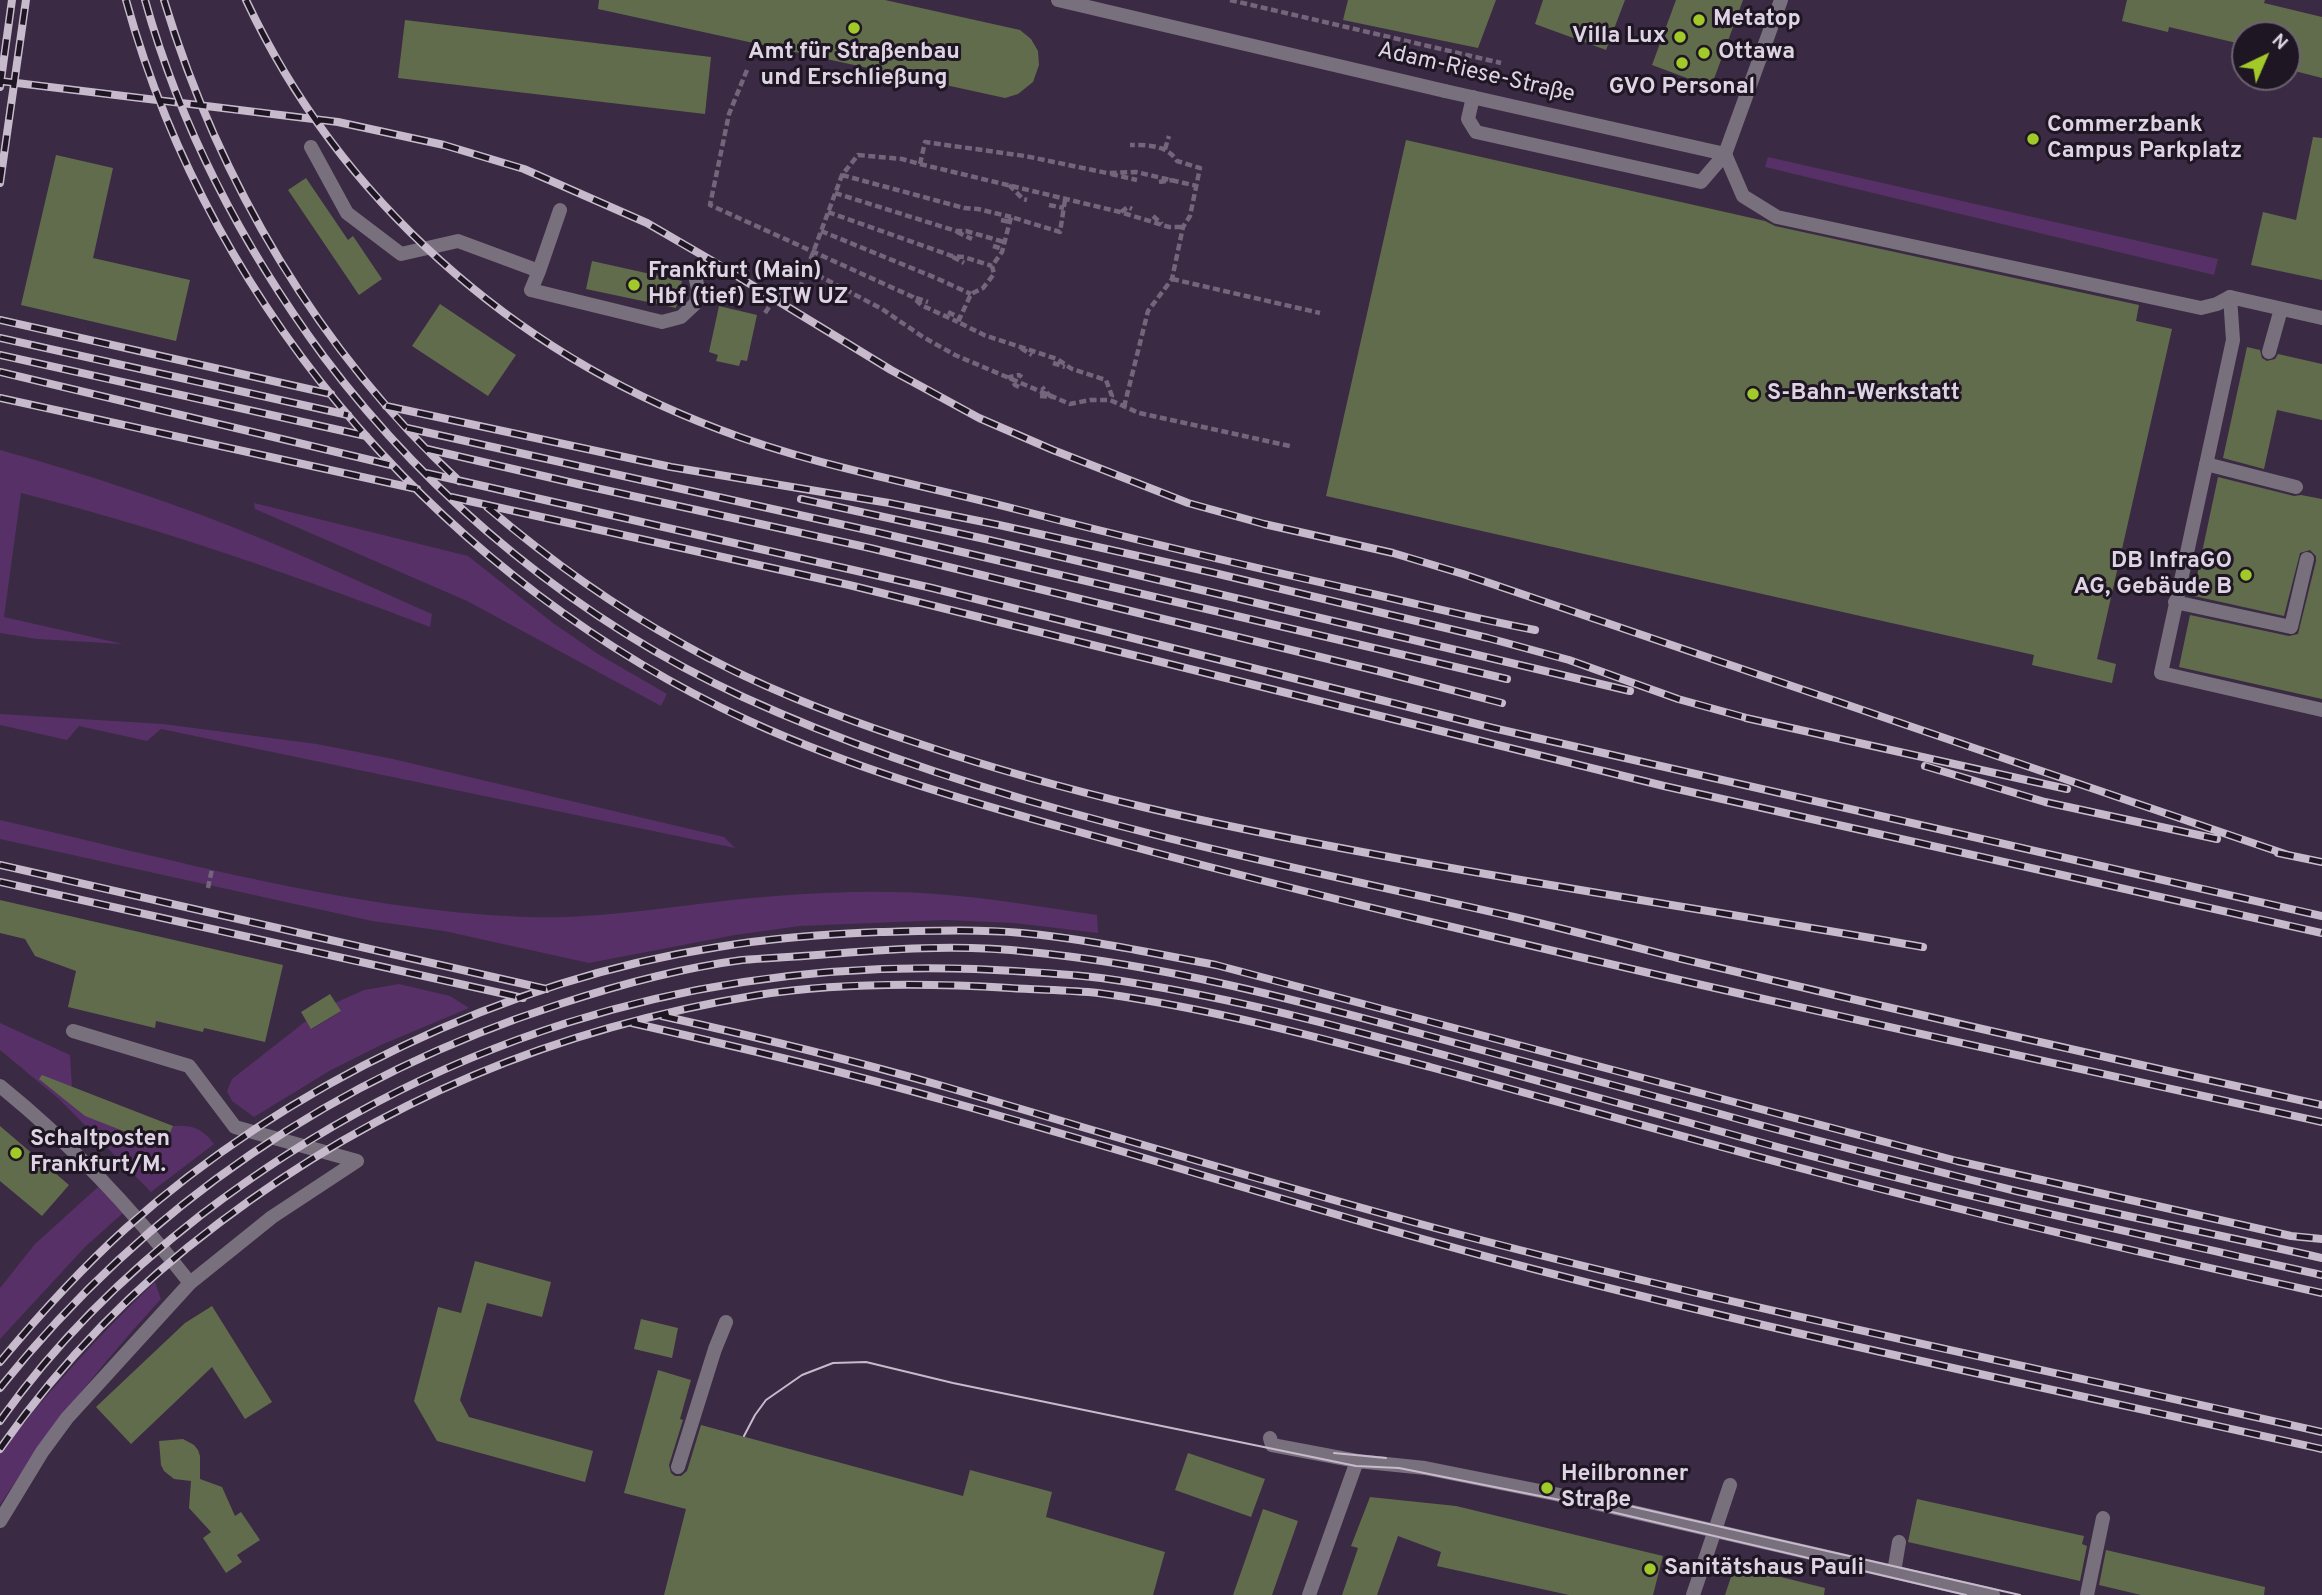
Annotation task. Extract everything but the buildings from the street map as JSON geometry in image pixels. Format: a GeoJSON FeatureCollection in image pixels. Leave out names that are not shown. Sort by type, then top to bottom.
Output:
{"type":"FeatureCollection","features":[{"type":"Feature","properties":{"kind":"street","name":"Adam-Riese-Straße"},"geometry":{"type":"LineString","coordinates":[[1062,0],[1725,154]]}},
{"type":"Feature","properties":{"kind":"street"},"geometry":{"type":"LineString","coordinates":[[1473,97],[1468,119],[1476,132],[1701,182],[1725,154],[1781,0]]}},
{"type":"Feature","properties":{"kind":"street"},"geometry":{"type":"LineString","coordinates":[[310,147],[347,213],[401,254],[458,241],[539,271]]}},
{"type":"Feature","properties":{"kind":"street"},"geometry":{"type":"LineString","coordinates":[[1725,154],[1744,197],[1777,217],[2201,308],[2230,297],[2322,318]]}},
{"type":"Feature","properties":{"kind":"street"},"geometry":{"type":"LineString","coordinates":[[560,211],[531,290],[662,322],[681,317],[696,303],[698,289],[695,275]]}},
{"type":"Feature","properties":{"kind":"street"},"geometry":{"type":"LineString","coordinates":[[2230,297],[2233,340],[2161,673],[2322,709]]}},
{"type":"Feature","properties":{"kind":"street"},"geometry":{"type":"LineString","coordinates":[[2269,352],[2281,309]]}},
{"type":"Feature","properties":{"kind":"street"},"geometry":{"type":"LineString","coordinates":[[2206,464],[2296,486]]}},
{"type":"Feature","properties":{"kind":"street"},"geometry":{"type":"LineString","coordinates":[[2175,602],[2291,627],[2307,559]]}},
{"type":"Feature","properties":{"kind":"street"},"geometry":{"type":"LineString","coordinates":[[0,1521],[42,1451],[67,1419],[190,1283],[272,1217],[357,1161],[235,1127],[189,1066],[73,1031]]}},
{"type":"Feature","properties":{"kind":"street"},"geometry":{"type":"LineString","coordinates":[[0,1086],[59,1136],[120,1197],[190,1283]]}},
{"type":"Feature","properties":{"kind":"street"},"geometry":{"type":"LineString","coordinates":[[678,1467],[726,1322]]}},
{"type":"Feature","properties":{"kind":"street"},"geometry":{"type":"LineString","coordinates":[[1270,1438],[1272,1445],[1357,1461],[1425,1468],[1555,1494],[1993,1595]]}},
{"type":"Feature","properties":{"kind":"street"},"geometry":{"type":"LineString","coordinates":[[1309,1595],[1357,1461]]}},
{"type":"Feature","properties":{"kind":"street"},"geometry":{"type":"LineString","coordinates":[[1693,1595],[1730,1485]]}},
{"type":"Feature","properties":{"kind":"street"},"geometry":{"type":"LineString","coordinates":[[2087,1595],[2103,1518]]}},
{"type":"Feature","properties":{"kind":"street"},"geometry":{"type":"LineString","coordinates":[[1894,1572],[1899,1542]]}},
{"type":"Feature","properties":{"kind":"path"},"geometry":{"type":"LineString","coordinates":[[1230,0],[1501,63]]}},
{"type":"Feature","properties":{"kind":"path"},"geometry":{"type":"LineString","coordinates":[[747,70],[729,114],[710,205],[913,298],[928,302]]}},
{"type":"Feature","properties":{"kind":"path"},"geometry":{"type":"LineString","coordinates":[[1166,152],[1168,136]]}},
{"type":"Feature","properties":{"kind":"path"},"geometry":{"type":"LineString","coordinates":[[920,164],[925,142],[1025,156],[1137,180]]}},
{"type":"Feature","properties":{"kind":"path"},"geometry":{"type":"LineString","coordinates":[[1124,407],[1149,312],[1172,279],[1183,227],[1191,216],[1200,168],[1177,161],[1172,153],[1145,145],[1130,145],[1145,149]]}},
{"type":"Feature","properties":{"kind":"path"},"geometry":{"type":"LineString","coordinates":[[765,313],[781,289],[794,296],[808,270],[842,175],[858,155],[902,159],[1120,212],[1162,225],[1183,227]]}},
{"type":"Feature","properties":{"kind":"path"},"geometry":{"type":"LineString","coordinates":[[1107,173],[1136,172],[1197,186]]}},
{"type":"Feature","properties":{"kind":"path"},"geometry":{"type":"LineString","coordinates":[[842,175],[979,214]]}},
{"type":"Feature","properties":{"kind":"path"},"geometry":{"type":"LineString","coordinates":[[1159,182],[1176,180]]}},
{"type":"Feature","properties":{"kind":"path"},"geometry":{"type":"LineString","coordinates":[[1009,185],[1027,200]]}},
{"type":"Feature","properties":{"kind":"path"},"geometry":{"type":"LineString","coordinates":[[835,193],[956,231],[972,239]]}},
{"type":"Feature","properties":{"kind":"path"},"geometry":{"type":"LineString","coordinates":[[964,208],[978,209],[1060,232],[1065,200]]}},
{"type":"Feature","properties":{"kind":"path"},"geometry":{"type":"LineString","coordinates":[[1049,205],[1063,208]]}},
{"type":"Feature","properties":{"kind":"path"},"geometry":{"type":"LineString","coordinates":[[1120,212],[1128,207],[1132,209]]}},
{"type":"Feature","properties":{"kind":"path"},"geometry":{"type":"LineString","coordinates":[[828,212],[952,256],[964,263]]}},
{"type":"Feature","properties":{"kind":"path"},"geometry":{"type":"LineString","coordinates":[[1153,216],[1157,217],[1162,225]]}},
{"type":"Feature","properties":{"kind":"path"},"geometry":{"type":"LineString","coordinates":[[1001,220],[1010,220]]}},
{"type":"Feature","properties":{"kind":"path"},"geometry":{"type":"LineString","coordinates":[[994,274],[992,266],[1003,249],[1010,220]]}},
{"type":"Feature","properties":{"kind":"path"},"geometry":{"type":"LineString","coordinates":[[956,231],[966,231],[1004,242]]}},
{"type":"Feature","properties":{"kind":"path"},"geometry":{"type":"LineString","coordinates":[[821,232],[971,294]]}},
{"type":"Feature","properties":{"kind":"path"},"geometry":{"type":"LineString","coordinates":[[993,246],[1003,249]]}},
{"type":"Feature","properties":{"kind":"path"},"geometry":{"type":"LineString","coordinates":[[952,256],[992,266]]}},
{"type":"Feature","properties":{"kind":"path"},"geometry":{"type":"LineString","coordinates":[[808,270],[881,309],[955,355],[1070,404],[1110,400],[1139,412],[1290,446]]}},
{"type":"Feature","properties":{"kind":"path"},"geometry":{"type":"LineString","coordinates":[[985,271],[994,274]]}},
{"type":"Feature","properties":{"kind":"path"},"geometry":{"type":"LineString","coordinates":[[959,320],[971,294],[983,288],[994,274]]}},
{"type":"Feature","properties":{"kind":"path"},"geometry":{"type":"LineString","coordinates":[[1172,279],[1320,313]]}},
{"type":"Feature","properties":{"kind":"path"},"geometry":{"type":"LineString","coordinates":[[913,298],[921,305],[959,320]]}},
{"type":"Feature","properties":{"kind":"path"},"geometry":{"type":"LineString","coordinates":[[948,312],[984,335],[1057,359],[1072,369]]}},
{"type":"Feature","properties":{"kind":"path"},"geometry":{"type":"LineString","coordinates":[[1017,346],[1032,355]]}},
{"type":"Feature","properties":{"kind":"path"},"geometry":{"type":"LineString","coordinates":[[1053,363],[1106,380],[1112,396],[1110,400]]}},
{"type":"Feature","properties":{"kind":"path"},"geometry":{"type":"LineString","coordinates":[[1010,377],[1023,377]]}},
{"type":"Feature","properties":{"kind":"path"},"geometry":{"type":"LineString","coordinates":[[1010,377],[1019,387]]}},
{"type":"Feature","properties":{"kind":"path"},"geometry":{"type":"LineString","coordinates":[[1042,387],[1051,397]]}},
{"type":"Feature","properties":{"kind":"path"},"geometry":{"type":"LineString","coordinates":[[1040,396],[1051,397]]}},
{"type":"Feature","properties":{"kind":"path"},"geometry":{"type":"LineString","coordinates":[[208,888],[212,869]]}},
{"type":"Feature","properties":{"kind":"shaded area"},"geometry":{"type":"Polygon","coordinates":[[[1768,157],[2218,259],[2214,275],[1765,167],[1768,157]]]}},
{"type":"Feature","properties":{"kind":"shaded area"},"geometry":{"type":"Polygon","coordinates":[[[0,450],[135,491],[267,541],[432,614],[430,627],[227,554],[21,493],[4,617],[123,644],[37,639],[0,633],[0,450]]]}},
{"type":"Feature","properties":{"kind":"shaded area"},"geometry":{"type":"Polygon","coordinates":[[[254,503],[468,556],[553,623],[598,654],[667,694],[661,706],[467,601],[255,509],[254,503]]]}},
{"type":"Feature","properties":{"kind":"shaded area"},"geometry":{"type":"Polygon","coordinates":[[[0,714],[163,724],[317,744],[393,759],[724,837],[735,848],[161,729],[147,741],[79,726],[67,740],[0,725],[0,714]]]}},
{"type":"Feature","properties":{"kind":"shaded area"},"geometry":{"type":"Polygon","coordinates":[[[0,820],[326,894],[459,912],[525,917],[587,916],[775,896],[896,892],[976,898],[1097,915],[1098,933],[1014,923],[946,920],[800,926],[735,935],[589,963],[444,931],[372,921],[0,839],[0,820]]]}},
{"type":"Feature","properties":{"kind":"shaded area"},"geometry":{"type":"Polygon","coordinates":[[[399,984],[450,996],[469,1008],[381,1045],[331,1070],[254,1117],[232,1101],[227,1091],[232,1079],[306,1021],[312,1029],[340,1012],[335,1003],[364,990],[399,984]]]}},
{"type":"Feature","properties":{"kind":"shaded area"},"geometry":{"type":"Polygon","coordinates":[[[0,1023],[70,1055],[72,1087],[164,1147],[173,1126],[196,1129],[214,1144],[151,1192],[59,1099],[0,1050],[0,1023]]]}},
{"type":"Feature","properties":{"kind":"shaded area"},"geometry":{"type":"Polygon","coordinates":[[[98,1187],[123,1213],[85,1247],[0,1339],[0,1288],[35,1244],[98,1187]]]}},
{"type":"Feature","properties":{"kind":"shaded area"},"geometry":{"type":"Polygon","coordinates":[[[155,1282],[161,1299],[76,1398],[0,1505],[2,1451],[75,1364],[155,1282]]]}},
{"type":"Feature","properties":{"kind":"tram line"},"geometry":{"type":"LineString","coordinates":[[744,1436],[766,1400],[802,1375],[833,1363],[866,1362],[953,1383],[1356,1466],[1399,1468],[1565,1501],[1966,1595]]}},
{"type":"Feature","properties":{"kind":"tram line"},"geometry":{"type":"LineString","coordinates":[[1334,1453],[1386,1458]]}},
{"type":"Feature","properties":{"kind":"tram line"},"geometry":{"type":"LineString","coordinates":[[1599,1499],[2020,1595]]}},
{"type":"Feature","properties":{"kind":"railway"},"geometry":{"type":"LineString","coordinates":[[0,87],[12,0]]}},
{"type":"Feature","properties":{"kind":"railway"},"geometry":{"type":"LineString","coordinates":[[0,183],[26,0]]}},
{"type":"Feature","properties":{"kind":"railway"},"geometry":{"type":"LineString","coordinates":[[126,0],[166,116],[218,227],[283,331],[359,428],[444,516],[539,595],[641,664],[749,721],[828,754],[949,795],[1262,880],[1669,978],[2322,1122]]}},
{"type":"Feature","properties":{"kind":"railway"},"geometry":{"type":"LineString","coordinates":[[145,0],[177,95],[218,187],[295,316],[366,410],[461,508],[513,553],[567,594],[683,667],[743,697],[835,736],[1025,800],[1122,826],[1839,996],[2322,1105]]}},
{"type":"Feature","properties":{"kind":"railway"},"geometry":{"type":"LineString","coordinates":[[164,0],[187,68],[214,134],[245,198],[280,260],[319,320],[362,377],[408,430],[459,481]]}},
{"type":"Feature","properties":{"kind":"railway"},"geometry":{"type":"LineString","coordinates":[[246,0],[285,73],[330,140],[382,203],[440,260],[503,312],[571,357],[642,396],[718,429],[831,465],[1191,552],[1535,630]]}},
{"type":"Feature","properties":{"kind":"railway"},"geometry":{"type":"LineString","coordinates":[[0,81],[338,122],[444,145],[524,169],[647,223],[891,370],[979,418],[1188,503],[1264,524],[1393,553],[1463,574],[2288,855]]}},
{"type":"Feature","properties":{"kind":"railway"},"geometry":{"type":"LineString","coordinates":[[0,320],[331,394]]}},
{"type":"Feature","properties":{"kind":"railway"},"geometry":{"type":"LineString","coordinates":[[0,338],[348,415]]}},
{"type":"Feature","properties":{"kind":"railway"},"geometry":{"type":"LineString","coordinates":[[0,355],[366,436]]}},
{"type":"Feature","properties":{"kind":"railway"},"geometry":{"type":"LineString","coordinates":[[0,372],[391,465]]}},
{"type":"Feature","properties":{"kind":"railway"},"geometry":{"type":"LineString","coordinates":[[0,398],[417,489]]}},
{"type":"Feature","properties":{"kind":"railway"},"geometry":{"type":"LineString","coordinates":[[386,406],[671,467],[889,503],[999,525],[1210,572],[1569,660],[1678,699],[1754,720]]}},
{"type":"Feature","properties":{"kind":"railway"},"geometry":{"type":"LineString","coordinates":[[407,428],[876,532],[1507,679]]}},
{"type":"Feature","properties":{"kind":"railway"},"geometry":{"type":"LineString","coordinates":[[427,449],[870,548],[1502,703]]}},
{"type":"Feature","properties":{"kind":"railway"},"geometry":{"type":"LineString","coordinates":[[426,473],[932,588],[1493,728],[2322,916]]}},
{"type":"Feature","properties":{"kind":"railway"},"geometry":{"type":"LineString","coordinates":[[451,497],[849,585],[1664,786],[2322,933]]}},
{"type":"Feature","properties":{"kind":"railway"},"geometry":{"type":"LineString","coordinates":[[801,499],[985,539],[1630,691]]}},
{"type":"Feature","properties":{"kind":"railway"},"geometry":{"type":"LineString","coordinates":[[487,507],[605,597],[709,659],[828,712],[976,762],[1144,807],[1315,843],[1923,947]]}},
{"type":"Feature","properties":{"kind":"railway"},"geometry":{"type":"LineString","coordinates":[[1746,718],[2067,789]]}},
{"type":"Feature","properties":{"kind":"railway"},"geometry":{"type":"LineString","coordinates":[[1925,766],[2045,802],[2217,839]]}},
{"type":"Feature","properties":{"kind":"railway"},"geometry":{"type":"LineString","coordinates":[[2278,853],[2322,862]]}},
{"type":"Feature","properties":{"kind":"railway"},"geometry":{"type":"LineString","coordinates":[[0,865],[546,989]]}},
{"type":"Feature","properties":{"kind":"railway"},"geometry":{"type":"LineString","coordinates":[[0,882],[523,998]]}},
{"type":"Feature","properties":{"kind":"railway"},"geometry":{"type":"LineString","coordinates":[[0,1362],[92,1260],[188,1177],[256,1129],[327,1085],[402,1046],[479,1013],[558,985],[638,963],[738,944],[839,934],[951,931],[1022,933],[1216,965],[1957,1161],[2291,1236],[2322,1239]]}},
{"type":"Feature","properties":{"kind":"railway"},"geometry":{"type":"LineString","coordinates":[[0,1388],[57,1322],[118,1261],[182,1205],[251,1154],[323,1109],[399,1069],[478,1034],[560,1004],[650,978],[742,960],[897,949],[976,948],[1030,952],[1178,974],[1374,1021],[1978,1182],[2322,1258]]}},
{"type":"Feature","properties":{"kind":"railway"},"geometry":{"type":"LineString","coordinates":[[0,1421],[68,1337],[145,1261],[201,1215],[288,1154],[378,1102],[471,1058],[567,1023],[665,997],[766,979],[870,970],[975,969],[1070,975],[1231,1001],[1359,1032],[1899,1178],[2322,1275]]}},
{"type":"Feature","properties":{"kind":"railway"},"geometry":{"type":"LineString","coordinates":[[0,1449],[48,1386],[100,1327],[158,1273],[219,1223],[281,1179],[344,1140],[474,1075],[611,1027],[758,995],[821,988],[979,986],[1098,993],[1182,1007],[1348,1045],[1944,1205],[2322,1293]]}},
{"type":"Feature","properties":{"kind":"railway"},"geometry":{"type":"LineString","coordinates":[[662,1016],[911,1077],[1324,1197],[1558,1260],[2322,1432]]}},
{"type":"Feature","properties":{"kind":"railway"},"geometry":{"type":"LineString","coordinates":[[632,1023],[908,1090],[1401,1233],[1553,1274],[1841,1343],[2322,1449]]}},
{"type":"Feature","properties":{"kind":"place","name":"Metatop"},"geometry":{"type":"Point","coordinates":[1699,20]}},
{"type":"Feature","properties":{"kind":"place","name":"Amt für Straßenbau und Erschließung"},"geometry":{"type":"Point","coordinates":[854,28]}},
{"type":"Feature","properties":{"kind":"place","name":"Villa Lux"},"geometry":{"type":"Point","coordinates":[1680,37]}},
{"type":"Feature","properties":{"kind":"place","name":"Ottawa"},"geometry":{"type":"Point","coordinates":[1704,53]}},
{"type":"Feature","properties":{"kind":"place","name":"GVO Personal"},"geometry":{"type":"Point","coordinates":[1682,63]}},
{"type":"Feature","properties":{"kind":"place","name":"Commerzbank Campus Parkplatz"},"geometry":{"type":"Point","coordinates":[2033,139]}},
{"type":"Feature","properties":{"kind":"place","name":"Frankfurt (Main) Hbf (tief) ESTW UZ"},"geometry":{"type":"Point","coordinates":[634,285]}},
{"type":"Feature","properties":{"kind":"place","name":"S-Bahn-Werkstatt"},"geometry":{"type":"Point","coordinates":[1753,394]}},
{"type":"Feature","properties":{"kind":"place","name":"DB InfraGO AG, Gebäude B"},"geometry":{"type":"Point","coordinates":[2246,575]}},
{"type":"Feature","properties":{"kind":"place","name":"Schaltposten Frankfurt/M."},"geometry":{"type":"Point","coordinates":[16,1153]}},
{"type":"Feature","properties":{"kind":"place","name":"Heilbronner Straße"},"geometry":{"type":"Point","coordinates":[1547,1488]}},
{"type":"Feature","properties":{"kind":"place","name":"Sanitätshaus Pauli"},"geometry":{"type":"Point","coordinates":[1650,1569]}}]}
